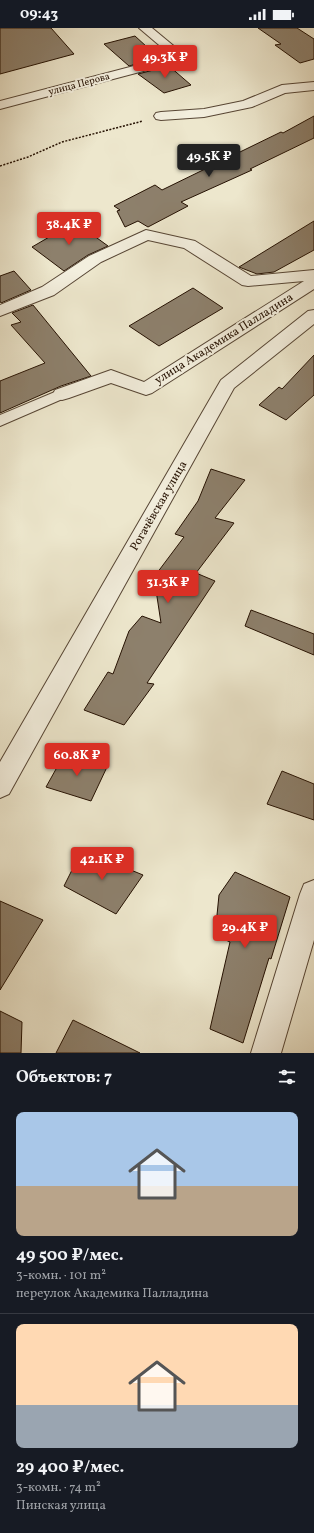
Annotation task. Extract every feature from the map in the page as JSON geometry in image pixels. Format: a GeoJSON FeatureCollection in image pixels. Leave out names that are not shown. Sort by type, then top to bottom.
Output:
{"type":"FeatureCollection","features":[{"type":"Feature","properties":{"kind":"street","name":"улица Перова"},"geometry":{"type":"LineString","coordinates":[[0,105],[180,57],[145,28]]}},
{"type":"Feature","properties":{"kind":"street"},"geometry":{"type":"LineString","coordinates":[[161,116],[204,113],[247,104],[282,89],[314,86]]}},
{"type":"Feature","properties":{"kind":"street"},"geometry":{"type":"LineString","coordinates":[[0,311],[48,291],[96,258],[146,235],[189,244],[248,282],[314,275]]}},
{"type":"Feature","properties":{"kind":"street","name":"улица Академика Палладина"},"geometry":{"type":"LineString","coordinates":[[0,421],[62,394],[111,376],[146,389],[314,282]]}},
{"type":"Feature","properties":{"kind":"street","name":"Рогачёвская улица"},"geometry":{"type":"LineString","coordinates":[[0,786],[227,384],[314,315]]}},
{"type":"Feature","properties":{"kind":"street"},"geometry":{"type":"LineString","coordinates":[[266,1053],[314,894]]}},
{"type":"Feature","properties":{"kind":"path"},"geometry":{"type":"LineString","coordinates":[[0,166],[28,157],[62,142],[161,116]]}},
{"type":"Feature","properties":{"kind":"building"},"geometry":{"type":"Polygon","coordinates":[[[0,28],[51,28],[74,54],[0,74],[0,28]]]}},
{"type":"Feature","properties":{"kind":"building"},"geometry":{"type":"Polygon","coordinates":[[[258,28],[297,28],[314,39],[314,59],[300,63],[275,45],[281,44],[258,28]]]}},
{"type":"Feature","properties":{"kind":"building"},"geometry":{"type":"Polygon","coordinates":[[[135,36],[159,58],[129,66],[104,44],[135,36]]]}},
{"type":"Feature","properties":{"kind":"building"},"geometry":{"type":"Polygon","coordinates":[[[169,66],[191,85],[164,93],[138,74],[169,66]]]}},
{"type":"Feature","properties":{"kind":"building"},"geometry":{"type":"Polygon","coordinates":[[[314,116],[314,138],[250,169],[252,170],[181,202],[188,206],[148,227],[138,221],[125,227],[117,211],[120,210],[114,206],[155,185],[162,190],[281,132],[283,133],[314,116]]]}},
{"type":"Feature","properties":{"kind":"building"},"geometry":{"type":"Polygon","coordinates":[[[314,221],[314,250],[274,272],[257,274],[239,267],[314,221]]]}},
{"type":"Feature","properties":{"kind":"building"},"geometry":{"type":"Polygon","coordinates":[[[75,222],[108,246],[88,255],[64,271],[32,247],[75,222]]]}},
{"type":"Feature","properties":{"kind":"building"},"geometry":{"type":"Polygon","coordinates":[[[14,271],[31,290],[1,303],[0,276],[14,271]]]}},
{"type":"Feature","properties":{"kind":"building"},"geometry":{"type":"Polygon","coordinates":[[[193,288],[223,308],[159,346],[129,326],[193,288]]]}},
{"type":"Feature","properties":{"kind":"building"},"geometry":{"type":"Polygon","coordinates":[[[33,305],[91,376],[61,386],[0,413],[0,381],[45,363],[11,325],[21,322],[12,313],[33,305]]]}},
{"type":"Feature","properties":{"kind":"building"},"geometry":{"type":"Polygon","coordinates":[[[314,355],[314,395],[286,420],[259,405],[279,387],[282,389],[314,355]]]}},
{"type":"Feature","properties":{"kind":"building"},"geometry":{"type":"Polygon","coordinates":[[[211,469],[245,480],[215,518],[234,523],[196,573],[215,581],[147,683],[154,684],[124,725],[84,710],[108,672],[113,674],[129,631],[142,616],[161,623],[154,577],[184,537],[175,534],[198,501],[211,469]]]}},
{"type":"Feature","properties":{"kind":"building"},"geometry":{"type":"Polygon","coordinates":[[[251,610],[314,634],[314,655],[245,626],[251,610]]]}},
{"type":"Feature","properties":{"kind":"building"},"geometry":{"type":"Polygon","coordinates":[[[65,753],[107,767],[91,801],[46,787],[65,753]]]}},
{"type":"Feature","properties":{"kind":"building"},"geometry":{"type":"Polygon","coordinates":[[[282,771],[314,784],[314,820],[267,804],[282,771]]]}},
{"type":"Feature","properties":{"kind":"building"},"geometry":{"type":"Polygon","coordinates":[[[82,850],[143,875],[116,914],[64,886],[82,850]]]}},
{"type":"Feature","properties":{"kind":"building"},"geometry":{"type":"Polygon","coordinates":[[[235,872],[290,897],[271,959],[269,958],[243,1043],[210,1029],[230,942],[215,935],[219,895],[235,872]]]}},
{"type":"Feature","properties":{"kind":"building"},"geometry":{"type":"Polygon","coordinates":[[[0,901],[43,920],[0,990],[0,901]]]}},
{"type":"Feature","properties":{"kind":"building"},"geometry":{"type":"Polygon","coordinates":[[[0,1011],[22,1022],[21,1053],[0,1053],[0,1011]]]}},
{"type":"Feature","properties":{"kind":"building"},"geometry":{"type":"Polygon","coordinates":[[[73,1020],[140,1053],[56,1053],[73,1020]]]}}]}
